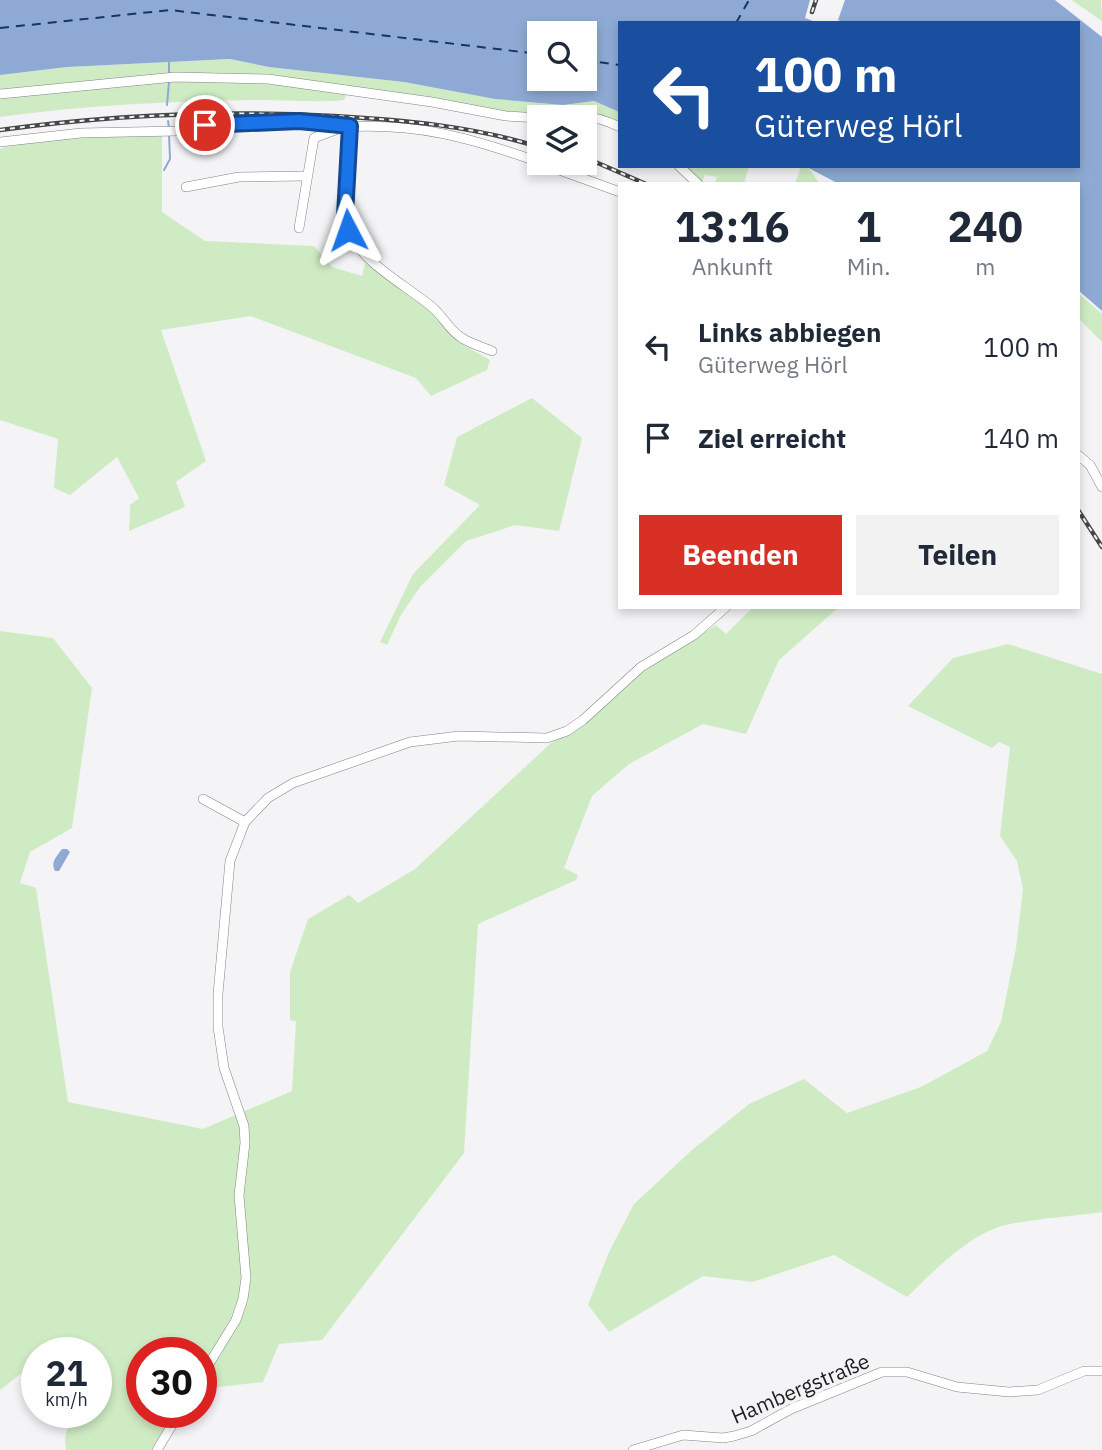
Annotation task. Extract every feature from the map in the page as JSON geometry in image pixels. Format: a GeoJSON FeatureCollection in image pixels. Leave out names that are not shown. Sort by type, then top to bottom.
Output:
{"type":"FeatureCollection","features":[{"type":"Feature","properties":{"kind":"street"},"geometry":{"type":"LineString","coordinates":[[0,94],[175,77],[268,79],[527,117]]}},
{"type":"Feature","properties":{"kind":"street"},"geometry":{"type":"LineString","coordinates":[[597,117],[618,126]]}},
{"type":"Feature","properties":{"kind":"street"},"geometry":{"type":"LineString","coordinates":[[0,142],[81,134],[166,132],[220,124],[309,122],[346,126],[390,125],[448,134],[527,158]]}},
{"type":"Feature","properties":{"kind":"street"},"geometry":{"type":"LineString","coordinates":[[299,228],[314,138],[346,126]]}},
{"type":"Feature","properties":{"kind":"street"},"geometry":{"type":"LineString","coordinates":[[346,126],[345,215],[353,238],[375,264],[434,307],[461,338],[492,351]]}},
{"type":"Feature","properties":{"kind":"street"},"geometry":{"type":"LineString","coordinates":[[681,168],[696,182]]}},
{"type":"Feature","properties":{"kind":"street"},"geometry":{"type":"LineString","coordinates":[[573,175],[618,191]]}},
{"type":"Feature","properties":{"kind":"street"},"geometry":{"type":"LineString","coordinates":[[186,187],[239,177],[307,176]]}},
{"type":"Feature","properties":{"kind":"street"},"geometry":{"type":"LineString","coordinates":[[1080,457],[1090,465],[1102,486]]}},
{"type":"Feature","properties":{"kind":"street"},"geometry":{"type":"LineString","coordinates":[[217,1351],[236,1320],[243,1300],[246,1278],[239,1195],[245,1143],[244,1126],[225,1068],[218,1027],[218,994],[230,862],[246,822],[268,798],[293,783],[410,742],[459,736],[547,738],[567,731],[583,720],[641,667],[694,635],[724,609]]}},
{"type":"Feature","properties":{"kind":"street"},"geometry":{"type":"LineString","coordinates":[[203,799],[246,822]]}},
{"type":"Feature","properties":{"kind":"street","name":"Hambergstraße"},"geometry":{"type":"LineString","coordinates":[[633,1450],[684,1434],[723,1438],[751,1431],[790,1409],[881,1372],[907,1372],[957,1387],[1009,1392],[1038,1390],[1084,1371],[1102,1371]]}},
{"type":"Feature","properties":{"kind":"street"},"geometry":{"type":"LineString","coordinates":[[157,1450],[170,1428]]}},
{"type":"Feature","properties":{"kind":"green space"},"geometry":{"type":"Polygon","coordinates":[[[1101,0],[1102,21],[1073,1],[1101,0]]]}},
{"type":"Feature","properties":{"kind":"green space"},"geometry":{"type":"Polygon","coordinates":[[[230,59],[269,67],[404,82],[495,99],[563,105],[527,105],[527,115],[510,114],[349,89],[344,100],[334,101],[164,103],[65,109],[0,117],[0,75],[67,67],[230,59]]]}},
{"type":"Feature","properties":{"kind":"green space"},"geometry":{"type":"Polygon","coordinates":[[[594,101],[618,112],[618,123],[597,113],[597,105],[563,105],[594,101]]]}},
{"type":"Feature","properties":{"kind":"green space"},"geometry":{"type":"Polygon","coordinates":[[[81,136],[162,136],[162,212],[205,241],[314,246],[332,267],[362,276],[365,263],[432,309],[460,343],[490,360],[487,370],[431,396],[416,378],[251,316],[161,330],[206,461],[176,482],[185,507],[129,531],[130,505],[139,498],[117,457],[70,495],[54,488],[58,439],[0,420],[0,149],[16,144],[81,136]]]}},
{"type":"Feature","properties":{"kind":"green space"},"geometry":{"type":"Polygon","coordinates":[[[685,168],[748,168],[745,182],[716,182],[717,177],[705,175],[702,182],[685,168]]]}},
{"type":"Feature","properties":{"kind":"green space"},"geometry":{"type":"Polygon","coordinates":[[[800,168],[808,168],[818,182],[796,182],[800,168]]]}},
{"type":"Feature","properties":{"kind":"green space"},"geometry":{"type":"Polygon","coordinates":[[[1080,295],[1102,314],[1102,342],[1080,320],[1080,295]]]}},
{"type":"Feature","properties":{"kind":"green space"},"geometry":{"type":"Polygon","coordinates":[[[532,398],[582,438],[559,531],[515,525],[466,541],[420,587],[401,615],[387,645],[380,642],[413,574],[480,505],[444,485],[457,437],[532,398]]]}},
{"type":"Feature","properties":{"kind":"green space"},"geometry":{"type":"Polygon","coordinates":[[[751,609],[837,609],[779,660],[746,734],[703,724],[629,764],[592,796],[564,868],[578,875],[576,880],[478,924],[464,1153],[322,1340],[279,1344],[263,1382],[217,1387],[217,1337],[126,1337],[126,1428],[165,1428],[151,1450],[66,1450],[68,1428],[112,1428],[112,1337],[21,1337],[21,1374],[0,1390],[0,631],[53,638],[92,688],[72,828],[30,852],[20,883],[36,888],[68,1102],[203,1129],[292,1091],[296,1021],[290,1020],[290,972],[308,919],[349,895],[358,903],[415,869],[551,743],[585,724],[644,671],[716,625],[726,634],[751,609]]]}},
{"type":"Feature","properties":{"kind":"green space"},"geometry":{"type":"Polygon","coordinates":[[[1008,644],[1102,674],[1102,1212],[1030,1221],[992,1229],[953,1255],[907,1297],[834,1255],[753,1282],[703,1276],[609,1332],[588,1305],[609,1252],[634,1204],[692,1150],[749,1104],[804,1079],[847,1113],[921,1087],[987,1051],[1001,1022],[1016,948],[1023,889],[1017,861],[1000,836],[1010,747],[999,742],[992,748],[908,706],[953,658],[1008,644]]]}},
{"type":"Feature","properties":{"kind":"water"},"geometry":{"type":"Polygon","coordinates":[[[0,0],[810,0],[805,18],[813,21],[618,21],[618,112],[594,101],[563,105],[495,99],[404,82],[269,67],[230,59],[67,67],[0,75],[0,0]]]}},
{"type":"Feature","properties":{"kind":"water"},"geometry":{"type":"Polygon","coordinates":[[[845,0],[1055,0],[1102,37],[1102,311],[1080,292],[1080,182],[835,182],[809,168],[1080,168],[1080,21],[838,20],[845,0]]]}},
{"type":"Feature","properties":{"kind":"water"},"geometry":{"type":"Polygon","coordinates":[[[62,849],[70,852],[59,871],[55,871],[54,862],[62,849]]]}},
{"type":"Feature","properties":{"kind":"waterway"},"geometry":{"type":"LineString","coordinates":[[169,62],[169,73]]}},
{"type":"Feature","properties":{"kind":"waterway"},"geometry":{"type":"LineString","coordinates":[[167,105],[169,82]]}},
{"type":"Feature","properties":{"kind":"waterway"},"geometry":{"type":"LineString","coordinates":[[168,121],[169,128]]}},
{"type":"Feature","properties":{"kind":"waterway"},"geometry":{"type":"LineString","coordinates":[[164,170],[170,159],[169,134]]}},
{"type":"Feature","properties":{"kind":"ferry route"},"geometry":{"type":"LineString","coordinates":[[737,21],[749,0]]}},
{"type":"Feature","properties":{"kind":"ferry route"},"geometry":{"type":"LineString","coordinates":[[0,28],[170,10],[527,53]]}},
{"type":"Feature","properties":{"kind":"ferry route"},"geometry":{"type":"LineString","coordinates":[[597,62],[618,65]]}},
{"type":"Feature","properties":{"kind":"railway"},"geometry":{"type":"LineString","coordinates":[[812,12],[816,0]]}},
{"type":"Feature","properties":{"kind":"railway"},"geometry":{"type":"LineString","coordinates":[[0,130],[167,115],[292,114],[438,125],[527,144]]}},
{"type":"Feature","properties":{"kind":"railway"},"geometry":{"type":"LineString","coordinates":[[597,163],[641,182]]}},
{"type":"Feature","properties":{"kind":"railway"},"geometry":{"type":"LineString","coordinates":[[1080,513],[1102,547]]}},
{"type":"Feature","properties":{"kind":"route"},"geometry":{"type":"LineString","coordinates":[[205,125],[299,121],[350,126],[345,215],[348,230]]}}]}
